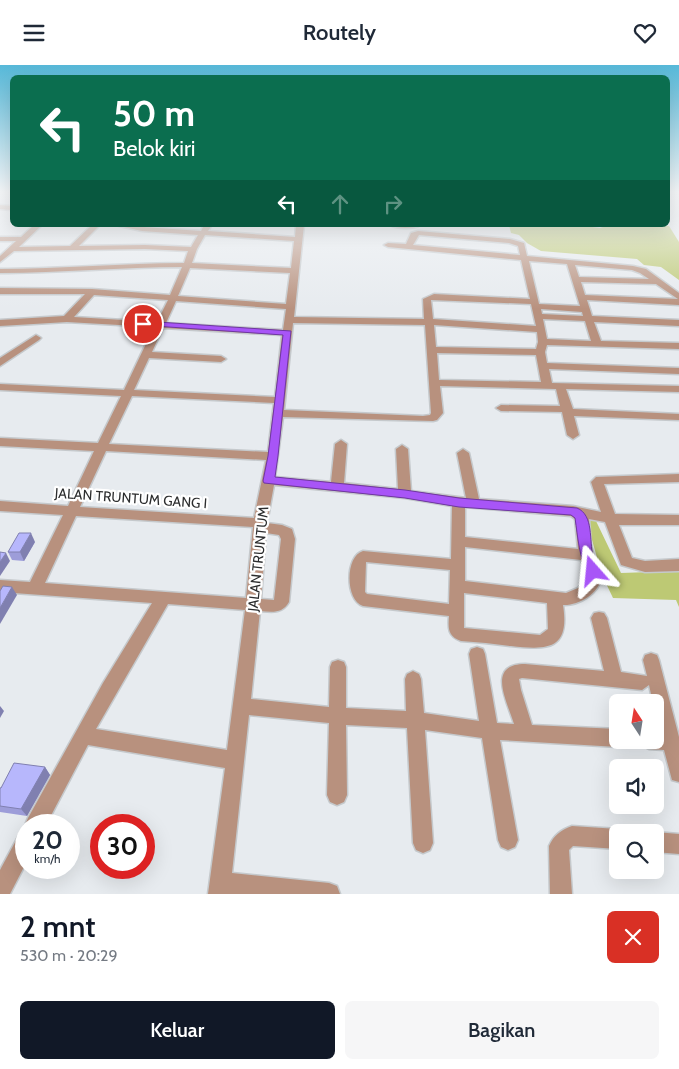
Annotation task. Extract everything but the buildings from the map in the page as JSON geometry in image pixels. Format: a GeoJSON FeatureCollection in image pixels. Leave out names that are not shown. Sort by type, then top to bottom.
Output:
{"type":"FeatureCollection","features":[{"type":"Feature","properties":{"kind":"street"},"geometry":{"type":"LineString","coordinates":[[0,260],[30,232]]}},
{"type":"Feature","properties":{"kind":"street"},"geometry":{"type":"LineString","coordinates":[[72,248],[89,232]]}},
{"type":"Feature","properties":{"kind":"street"},"geometry":{"type":"LineString","coordinates":[[35,588],[70,509],[102,447],[194,249],[204,232]]}},
{"type":"Feature","properties":{"kind":"street"},"geometry":{"type":"LineString","coordinates":[[231,232],[298,239]]}},
{"type":"Feature","properties":{"kind":"street","name":"JALAN TRUNTUM"},"geometry":{"type":"LineString","coordinates":[[220,888],[253,605],[260,525],[273,456],[299,232]]}},
{"type":"Feature","properties":{"kind":"street"},"geometry":{"type":"LineString","coordinates":[[408,247],[414,235],[418,233],[510,241],[521,245],[540,329],[542,366],[547,385]]}},
{"type":"Feature","properties":{"kind":"street"},"geometry":{"type":"LineString","coordinates":[[0,239],[22,239]]}},
{"type":"Feature","properties":{"kind":"street"},"geometry":{"type":"LineString","coordinates":[[388,245],[633,268],[643,271],[679,297]]}},
{"type":"Feature","properties":{"kind":"street"},"geometry":{"type":"LineString","coordinates":[[11,249],[146,247],[194,249]]}},
{"type":"Feature","properties":{"kind":"street"},"geometry":{"type":"LineString","coordinates":[[570,262],[597,344]]}},
{"type":"Feature","properties":{"kind":"street"},"geometry":{"type":"LineString","coordinates":[[0,271],[54,271],[124,265],[187,265],[294,271]]}},
{"type":"Feature","properties":{"kind":"street"},"geometry":{"type":"LineString","coordinates":[[576,279],[657,282]]}},
{"type":"Feature","properties":{"kind":"street"},"geometry":{"type":"LineString","coordinates":[[0,291],[92,292],[291,307]]}},
{"type":"Feature","properties":{"kind":"street"},"geometry":{"type":"LineString","coordinates":[[67,319],[92,292]]}},
{"type":"Feature","properties":{"kind":"street"},"geometry":{"type":"LineString","coordinates":[[0,387],[127,394],[343,414],[430,419],[435,417],[437,413],[430,349],[430,322],[426,300],[431,297],[584,309]]}},
{"type":"Feature","properties":{"kind":"street"},"geometry":{"type":"LineString","coordinates":[[581,297],[679,302]]}},
{"type":"Feature","properties":{"kind":"street"},"geometry":{"type":"LineString","coordinates":[[537,316],[679,323]]}},
{"type":"Feature","properties":{"kind":"street"},"geometry":{"type":"LineString","coordinates":[[0,323],[67,319],[288,333]]}},
{"type":"Feature","properties":{"kind":"street"},"geometry":{"type":"LineString","coordinates":[[289,319],[430,322],[540,329]]}},
{"type":"Feature","properties":{"kind":"street"},"geometry":{"type":"LineString","coordinates":[[0,363],[36,338]]}},
{"type":"Feature","properties":{"kind":"street"},"geometry":{"type":"LineString","coordinates":[[430,349],[597,344],[679,346]]}},
{"type":"Feature","properties":{"kind":"street"},"geometry":{"type":"LineString","coordinates":[[145,355],[221,359]]}},
{"type":"Feature","properties":{"kind":"street"},"geometry":{"type":"LineString","coordinates":[[542,366],[679,371]]}},
{"type":"Feature","properties":{"kind":"street"},"geometry":{"type":"LineString","coordinates":[[433,383],[679,389]]}},
{"type":"Feature","properties":{"kind":"street"},"geometry":{"type":"LineString","coordinates":[[560,385],[573,435]]}},
{"type":"Feature","properties":{"kind":"street"},"geometry":{"type":"LineString","coordinates":[[501,408],[679,417]]}},
{"type":"Feature","properties":{"kind":"street"},"geometry":{"type":"LineString","coordinates":[[0,442],[273,456]]}},
{"type":"Feature","properties":{"kind":"street"},"geometry":{"type":"LineString","coordinates":[[337,487],[341,444]]}},
{"type":"Feature","properties":{"kind":"street"},"geometry":{"type":"LineString","coordinates":[[402,449],[405,494]]}},
{"type":"Feature","properties":{"kind":"street"},"geometry":{"type":"LineString","coordinates":[[463,453],[466,503],[459,541],[456,631],[460,634],[541,642],[548,640],[558,626],[554,597]]}},
{"type":"Feature","properties":{"kind":"street"},"geometry":{"type":"LineString","coordinates":[[679,478],[597,482],[626,561],[632,565],[679,565]]}},
{"type":"Feature","properties":{"kind":"street"},"geometry":{"type":"LineString","coordinates":[[268,481],[405,494],[466,503],[562,510],[612,519],[679,520]]}},
{"type":"Feature","properties":{"kind":"street","name":"JALAN TRUNTUM GANG I"},"geometry":{"type":"LineString","coordinates":[[0,505],[260,525],[282,530],[287,533],[288,539],[280,604],[253,605]]}},
{"type":"Feature","properties":{"kind":"street"},"geometry":{"type":"LineString","coordinates":[[457,586],[554,597],[574,597],[592,585],[594,579],[593,571],[586,555],[582,518],[578,513]]}},
{"type":"Feature","properties":{"kind":"street"},"geometry":{"type":"LineString","coordinates":[[459,541],[586,555]]}},
{"type":"Feature","properties":{"kind":"street"},"geometry":{"type":"LineString","coordinates":[[456,611],[363,600],[358,594],[358,562],[363,556],[458,565]]}},
{"type":"Feature","properties":{"kind":"street"},"geometry":{"type":"LineString","coordinates":[[0,586],[253,605]]}},
{"type":"Feature","properties":{"kind":"street"},"geometry":{"type":"LineString","coordinates":[[41,814],[109,688],[163,599]]}},
{"type":"Feature","properties":{"kind":"street"},"geometry":{"type":"LineString","coordinates":[[599,618],[614,679]]}},
{"type":"Feature","properties":{"kind":"street"},"geometry":{"type":"LineString","coordinates":[[477,654],[508,840]]}},
{"type":"Feature","properties":{"kind":"street"},"geometry":{"type":"LineString","coordinates":[[651,660],[679,773]]}},
{"type":"Feature","properties":{"kind":"street"},"geometry":{"type":"LineString","coordinates":[[337,795],[338,667]]}},
{"type":"Feature","properties":{"kind":"street"},"geometry":{"type":"LineString","coordinates":[[526,733],[512,690],[510,676],[512,673],[530,671],[642,682]]}},
{"type":"Feature","properties":{"kind":"street"},"geometry":{"type":"LineString","coordinates":[[413,679],[423,843]]}},
{"type":"Feature","properties":{"kind":"street"},"geometry":{"type":"LineString","coordinates":[[241,706],[416,720],[491,731],[609,738]]}},
{"type":"Feature","properties":{"kind":"street"},"geometry":{"type":"LineString","coordinates":[[83,736],[235,760]]}},
{"type":"Feature","properties":{"kind":"street"},"geometry":{"type":"LineString","coordinates":[[664,741],[670,741]]}},
{"type":"Feature","properties":{"kind":"street"},"geometry":{"type":"LineString","coordinates":[[561,894],[559,847],[566,838],[581,835],[609,838]]}},
{"type":"Feature","properties":{"kind":"street"},"geometry":{"type":"LineString","coordinates":[[664,843],[679,844]]}},
{"type":"Feature","properties":{"kind":"street"},"geometry":{"type":"LineString","coordinates":[[0,892],[15,863]]}},
{"type":"Feature","properties":{"kind":"street"},"geometry":{"type":"LineString","coordinates":[[220,888],[329,894]]}},
{"type":"Feature","properties":{"kind":"green space"},"geometry":{"type":"Polygon","coordinates":[[[673,232],[679,242],[679,280],[661,267],[644,265],[637,259],[541,251],[527,243],[519,235],[511,233],[673,232]]]}},
{"type":"Feature","properties":{"kind":"green space"},"geometry":{"type":"Polygon","coordinates":[[[586,519],[596,521],[621,573],[679,571],[679,607],[676,600],[613,598],[602,575],[586,519]]]}},
{"type":"Feature","properties":{"kind":"route"},"geometry":{"type":"LineString","coordinates":[[143,324],[288,333],[273,456],[268,481],[405,494],[459,503],[573,511],[582,518],[586,555],[593,571]]}}]}
